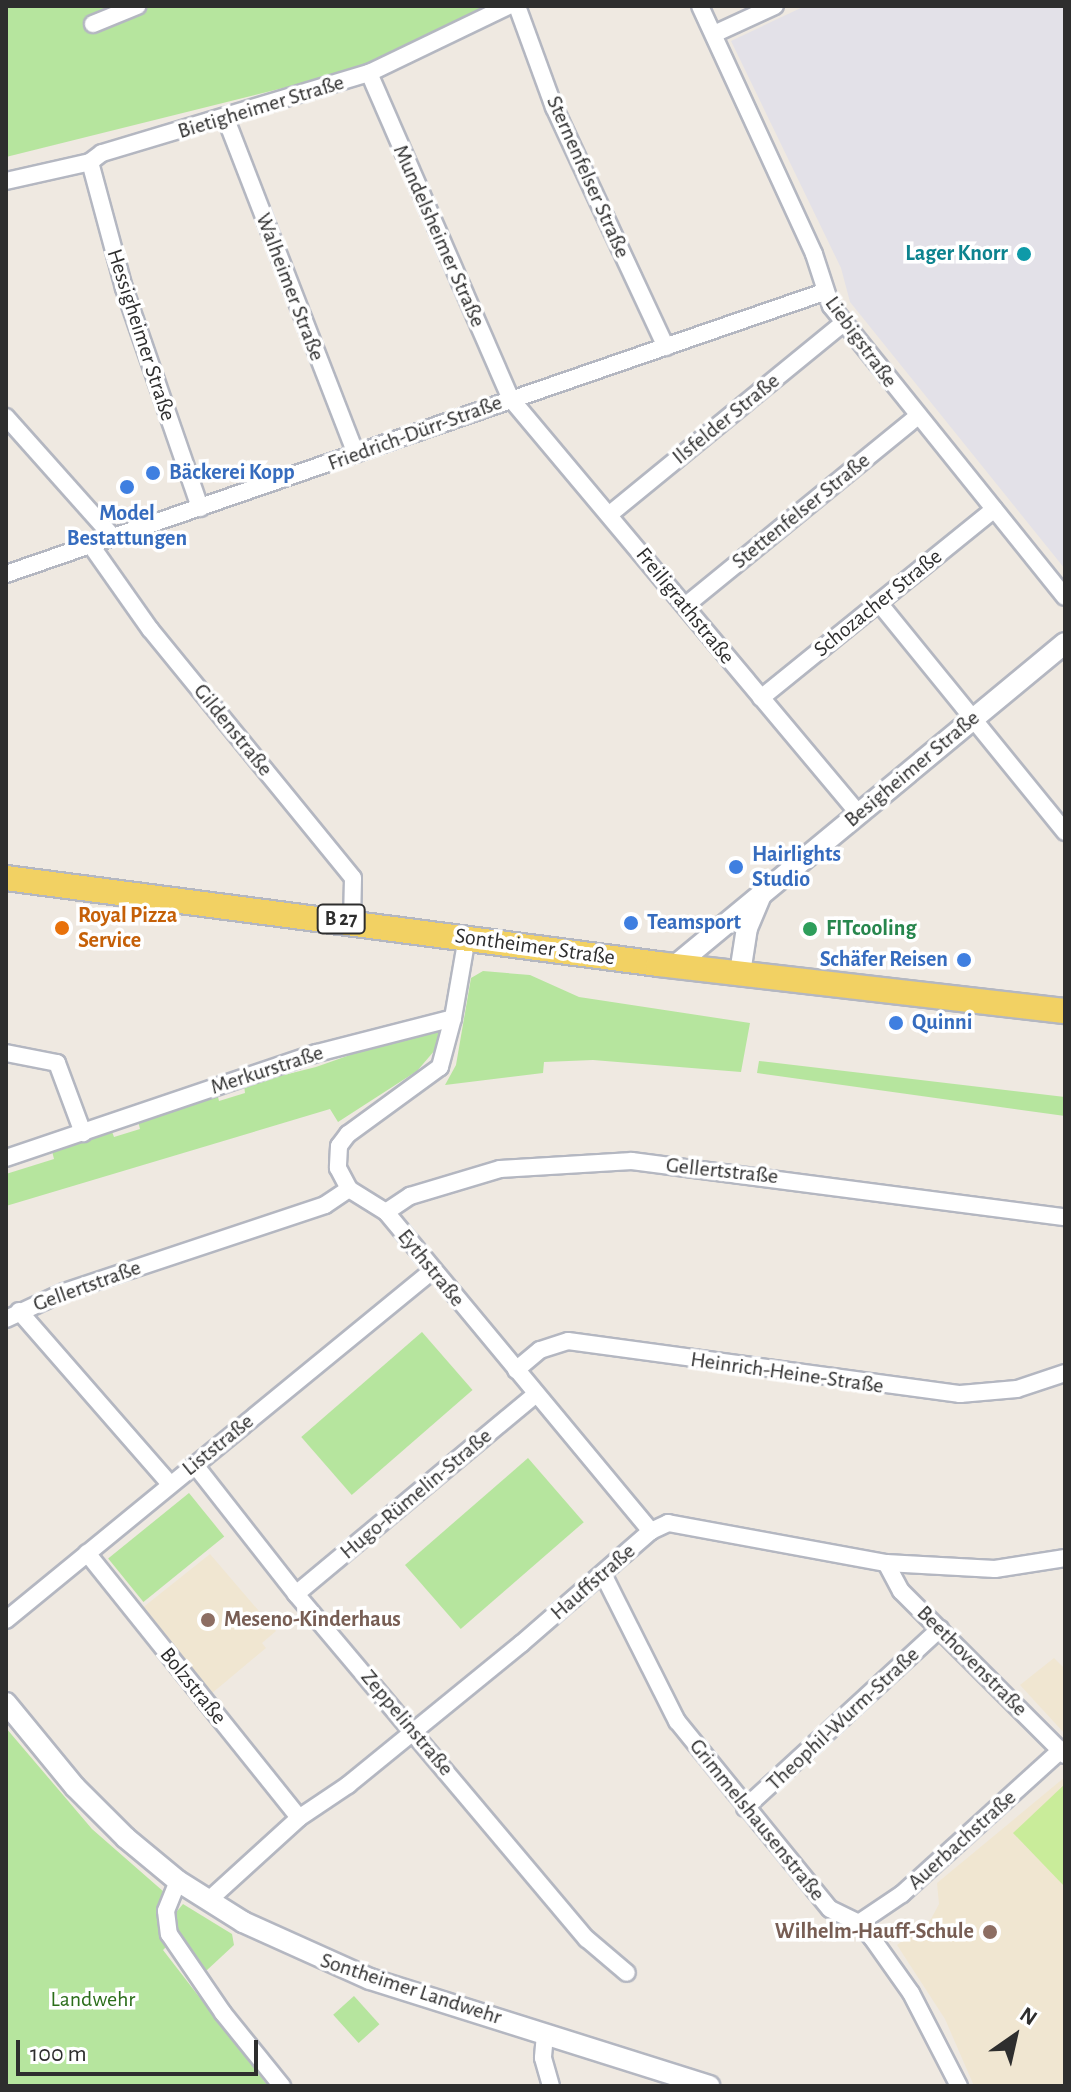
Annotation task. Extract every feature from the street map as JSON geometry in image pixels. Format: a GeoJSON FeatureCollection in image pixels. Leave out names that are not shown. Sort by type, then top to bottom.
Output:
{"type":"FeatureCollection","features":[{"type":"Feature","properties":{"kind":"main road","name":"Sontheimer Straße"},"geometry":{"type":"LineString","coordinates":[[6,878],[352,921],[675,966],[1065,1011]]}},
{"type":"Feature","properties":{"kind":"street"},"geometry":{"type":"LineString","coordinates":[[93,24],[137,6]]}},
{"type":"Feature","properties":{"kind":"street","name":"Bietigheimer Straße"},"geometry":{"type":"LineString","coordinates":[[6,181],[90,162],[102,153],[226,119],[369,73],[508,6]]}},
{"type":"Feature","properties":{"kind":"street","name":"Sternenfelser Straße"},"geometry":{"type":"LineString","coordinates":[[517,6],[554,107],[666,347]]}},
{"type":"Feature","properties":{"kind":"street","name":"Liebigstraße"},"geometry":{"type":"LineString","coordinates":[[700,6],[814,254],[824,292],[842,324],[1065,597]]}},
{"type":"Feature","properties":{"kind":"street"},"geometry":{"type":"LineString","coordinates":[[714,34],[775,6]]}},
{"type":"Feature","properties":{"kind":"street","name":"Mundelsheimer Straße"},"geometry":{"type":"LineString","coordinates":[[369,73],[511,399]]}},
{"type":"Feature","properties":{"kind":"street","name":"Walheimer Straße"},"geometry":{"type":"LineString","coordinates":[[226,119],[356,454]]}},
{"type":"Feature","properties":{"kind":"street","name":"Hessigheimer Straße"},"geometry":{"type":"LineString","coordinates":[[90,162],[124,288],[200,508]]}},
{"type":"Feature","properties":{"kind":"street","name":"Friedrich-Dürr-Straße"},"geometry":{"type":"LineString","coordinates":[[6,574],[824,292]]}},
{"type":"Feature","properties":{"kind":"street","name":"Ilsfelder Straße"},"geometry":{"type":"LineString","coordinates":[[610,514],[842,324]]}},
{"type":"Feature","properties":{"kind":"street","name":"Freiligrathstraße"},"geometry":{"type":"LineString","coordinates":[[511,399],[859,814]]}},
{"type":"Feature","properties":{"kind":"street","name":"Stettenfelser Straße"},"geometry":{"type":"LineString","coordinates":[[685,606],[918,416]]}},
{"type":"Feature","properties":{"kind":"street"},"geometry":{"type":"LineString","coordinates":[[6,417],[112,536]]}},
{"type":"Feature","properties":{"kind":"street","name":"Schozacher Straße"},"geometry":{"type":"LineString","coordinates":[[761,698],[994,509]]}},
{"type":"Feature","properties":{"kind":"street","name":"Gildenstraße"},"geometry":{"type":"LineString","coordinates":[[90,544],[150,629],[353,878],[352,921]]}},
{"type":"Feature","properties":{"kind":"street"},"geometry":{"type":"LineString","coordinates":[[879,603],[1065,832]]}},
{"type":"Feature","properties":{"kind":"street","name":"Besigheimer Straße"},"geometry":{"type":"LineString","coordinates":[[675,966],[1065,643]]}},
{"type":"Feature","properties":{"kind":"street"},"geometry":{"type":"LineString","coordinates":[[740,973],[747,928],[760,896]]}},
{"type":"Feature","properties":{"kind":"street"},"geometry":{"type":"LineString","coordinates":[[349,1189],[338,1168],[342,1140],[434,1075],[445,1057],[467,937]]}},
{"type":"Feature","properties":{"kind":"street","name":"Merkurstraße"},"geometry":{"type":"LineString","coordinates":[[6,1158],[317,1053],[453,1018]]}},
{"type":"Feature","properties":{"kind":"street"},"geometry":{"type":"LineString","coordinates":[[6,1053],[57,1063],[83,1133]]}},
{"type":"Feature","properties":{"kind":"street","name":"Gellertstraße"},"geometry":{"type":"LineString","coordinates":[[386,1212],[410,1196],[500,1169],[632,1161],[1065,1217]]}},
{"type":"Feature","properties":{"kind":"street","name":"Eythstraße"},"geometry":{"type":"LineString","coordinates":[[349,1189],[386,1212],[651,1531]]}},
{"type":"Feature","properties":{"kind":"street","name":"Gellertstraße"},"geometry":{"type":"LineString","coordinates":[[12,1315],[325,1205],[349,1189]]}},
{"type":"Feature","properties":{"kind":"street","name":"Liststraße"},"geometry":{"type":"LineString","coordinates":[[6,1620],[169,1483],[432,1271]]}},
{"type":"Feature","properties":{"kind":"street"},"geometry":{"type":"LineString","coordinates":[[12,1315],[169,1483]]}},
{"type":"Feature","properties":{"kind":"street","name":"Heinrich-Heine-Straße"},"geometry":{"type":"LineString","coordinates":[[516,1370],[540,1350],[568,1341],[960,1394],[1017,1389],[1065,1373]]}},
{"type":"Feature","properties":{"kind":"street","name":"Hugo-Rümelin-Straße"},"geometry":{"type":"LineString","coordinates":[[296,1594],[536,1394]]}},
{"type":"Feature","properties":{"kind":"street","name":"Zeppelinstraße"},"geometry":{"type":"LineString","coordinates":[[195,1465],[296,1594],[414,1728],[596,1950],[627,1973]]}},
{"type":"Feature","properties":{"kind":"street","name":"Hauffstraße"},"geometry":{"type":"LineString","coordinates":[[210,1899],[299,1818],[603,1574],[651,1531],[668,1523],[886,1563],[995,1569],[1065,1558]]}},
{"type":"Feature","properties":{"kind":"street","name":"Bolzstraße"},"geometry":{"type":"LineString","coordinates":[[87,1553],[299,1818]]}},
{"type":"Feature","properties":{"kind":"street","name":"Beethovenstraße"},"geometry":{"type":"LineString","coordinates":[[886,1563],[901,1591],[1063,1752]]}},
{"type":"Feature","properties":{"kind":"street","name":"Grimmelshausenstraße"},"geometry":{"type":"LineString","coordinates":[[603,1574],[677,1721],[830,1909],[859,1923],[911,1993],[959,2086]]}},
{"type":"Feature","properties":{"kind":"street","name":"Theophil-Wurm-Straße"},"geometry":{"type":"LineString","coordinates":[[745,1808],[940,1629]]}},
{"type":"Feature","properties":{"kind":"street","name":"Sontheimer Landwehr"},"geometry":{"type":"LineString","coordinates":[[6,1703],[75,1787],[178,1881],[253,1928],[338,1967],[710,2086]]}},
{"type":"Feature","properties":{"kind":"street","name":"Auerbachstraße"},"geometry":{"type":"LineString","coordinates":[[859,1923],[902,1894],[1063,1752]]}},
{"type":"Feature","properties":{"kind":"street"},"geometry":{"type":"LineString","coordinates":[[178,1881],[166,1911],[169,1934],[223,2013],[282,2086]]}},
{"type":"Feature","properties":{"kind":"street"},"geometry":{"type":"LineString","coordinates":[[545,2034],[543,2058],[551,2086]]}},
{"type":"Feature","properties":{"kind":"shaded area"},"geometry":{"type":"Polygon","coordinates":[[[805,6],[1065,6],[1065,569],[850,302],[841,268],[731,41],[805,6]]]}},
{"type":"Feature","properties":{"kind":"shaded area","name":"Meseno-Kinderhaus"},"geometry":{"type":"Polygon","coordinates":[[[210,1554],[276,1631],[262,1643],[266,1648],[211,1694],[141,1609],[210,1554]]]}},
{"type":"Feature","properties":{"kind":"shaded area"},"geometry":{"type":"Polygon","coordinates":[[[1054,1658],[1065,1669],[1065,1734],[1020,1685],[1054,1658]]]}},
{"type":"Feature","properties":{"kind":"shaded area","name":"Wilhelm-Hauff-Schule"},"geometry":{"type":"Polygon","coordinates":[[[1065,1777],[1065,2086],[974,2086],[945,2019],[897,1945],[931,1919],[939,1904],[937,1883],[1065,1777]]]}},
{"type":"Feature","properties":{"kind":"green space"},"geometry":{"type":"Polygon","coordinates":[[[6,6],[491,6],[347,72],[6,157],[6,6]]]}},
{"type":"Feature","properties":{"kind":"green space"},"geometry":{"type":"Polygon","coordinates":[[[483,971],[530,975],[579,997],[750,1023],[741,1072],[593,1060],[544,1062],[543,1073],[445,1085],[456,1065],[471,978],[483,971]]]}},
{"type":"Feature","properties":{"kind":"green space"},"geometry":{"type":"Polygon","coordinates":[[[429,1027],[441,1029],[441,1043],[417,1071],[338,1122],[330,1109],[6,1206],[6,1174],[54,1159],[52,1151],[111,1129],[114,1137],[140,1129],[138,1121],[217,1093],[219,1101],[245,1093],[244,1085],[316,1067],[429,1027]]]}},
{"type":"Feature","properties":{"kind":"green space"},"geometry":{"type":"Polygon","coordinates":[[[759,1061],[1065,1097],[1065,1116],[757,1073],[759,1061]]]}},
{"type":"Feature","properties":{"kind":"green space"},"geometry":{"type":"Polygon","coordinates":[[[422,1332],[473,1390],[352,1495],[301,1437],[422,1332]]]}},
{"type":"Feature","properties":{"kind":"green space"},"geometry":{"type":"Polygon","coordinates":[[[528,1458],[584,1522],[461,1629],[405,1565],[528,1458]]]}},
{"type":"Feature","properties":{"kind":"green space"},"geometry":{"type":"Polygon","coordinates":[[[189,1493],[224,1537],[143,1602],[108,1558],[189,1493]]]}},
{"type":"Feature","properties":{"kind":"green space","name":"Landwehr"},"geometry":{"type":"Polygon","coordinates":[[[6,1728],[92,1829],[164,1892],[161,1910],[169,1944],[163,1950],[268,2086],[6,2086],[6,1728]]]}},
{"type":"Feature","properties":{"kind":"green space"},"geometry":{"type":"Polygon","coordinates":[[[1065,1784],[1065,1887],[1013,1833],[1065,1784]]]}},
{"type":"Feature","properties":{"kind":"green space"},"geometry":{"type":"Polygon","coordinates":[[[183,1904],[232,1934],[234,1945],[206,1971],[175,1925],[173,1916],[183,1904]]]}},
{"type":"Feature","properties":{"kind":"green space"},"geometry":{"type":"Polygon","coordinates":[[[354,1996],[379,2024],[359,2043],[333,2015],[354,1996]]]}},
{"type":"Feature","properties":{"kind":"place","name":"Lager Knorr"},"geometry":{"type":"Point","coordinates":[1024,254]}},
{"type":"Feature","properties":{"kind":"place","name":"Bäckerei Kopp"},"geometry":{"type":"Point","coordinates":[153,473]}},
{"type":"Feature","properties":{"kind":"place","name":"Model Bestattungen"},"geometry":{"type":"Point","coordinates":[127,487]}},
{"type":"Feature","properties":{"kind":"place","name":"Hairlights Studio"},"geometry":{"type":"Point","coordinates":[736,867]}},
{"type":"Feature","properties":{"kind":"place","name":"Teamsport"},"geometry":{"type":"Point","coordinates":[631,923]}},
{"type":"Feature","properties":{"kind":"place","name":"Royal Pizza Service"},"geometry":{"type":"Point","coordinates":[62,928]}},
{"type":"Feature","properties":{"kind":"place","name":"FITcooling"},"geometry":{"type":"Point","coordinates":[810,929]}},
{"type":"Feature","properties":{"kind":"place","name":"Schäfer Reisen"},"geometry":{"type":"Point","coordinates":[964,960]}},
{"type":"Feature","properties":{"kind":"place","name":"Quinni"},"geometry":{"type":"Point","coordinates":[896,1023]}},
{"type":"Feature","properties":{"kind":"place","name":"Meseno-Kinderhaus"},"geometry":{"type":"Point","coordinates":[208,1620]}},
{"type":"Feature","properties":{"kind":"place","name":"Wilhelm-Hauff-Schule"},"geometry":{"type":"Point","coordinates":[990,1932]}}]}
